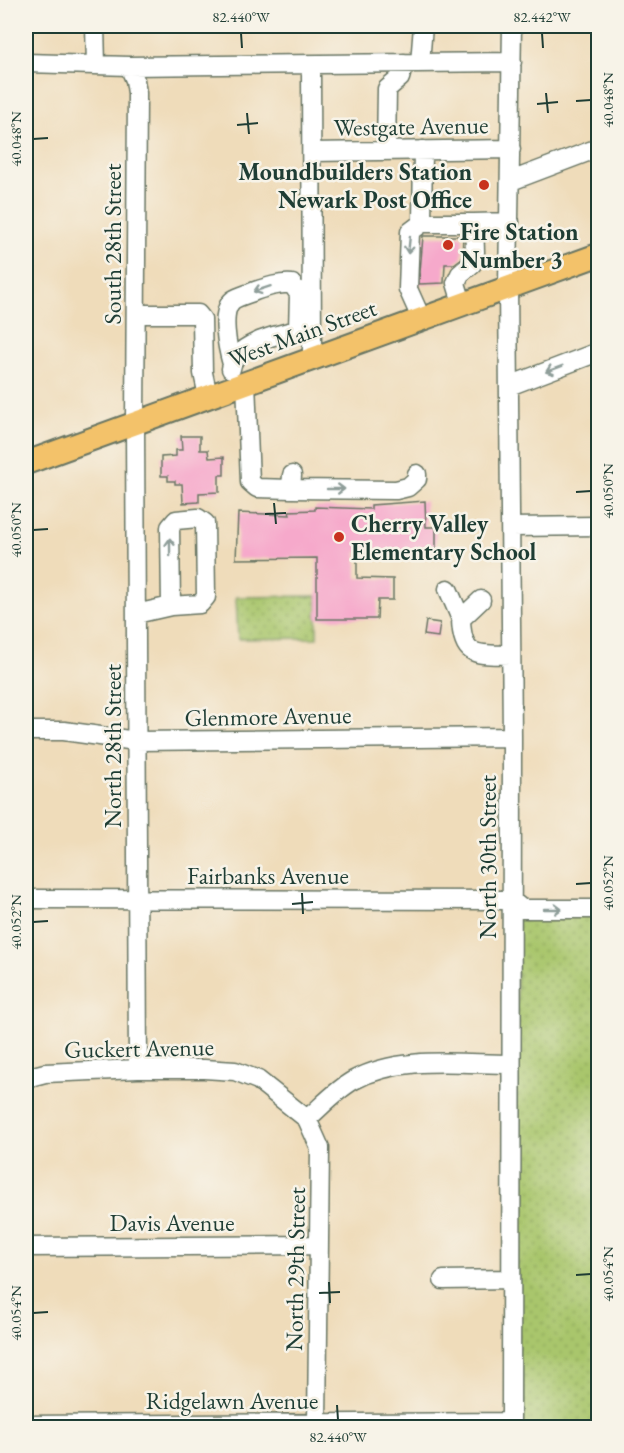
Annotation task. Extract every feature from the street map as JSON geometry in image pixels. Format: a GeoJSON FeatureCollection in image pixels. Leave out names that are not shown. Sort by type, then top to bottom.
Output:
{"type":"FeatureCollection","features":[{"type":"Feature","properties":{"kind":"main road","name":"West Main Street"},"geometry":{"type":"LineString","coordinates":[[26,463],[208,396],[237,378],[312,358],[598,255]]}},
{"type":"Feature","properties":{"kind":"street"},"geometry":{"type":"LineString","coordinates":[[95,26],[96,65]]}},
{"type":"Feature","properties":{"kind":"street"},"geometry":{"type":"LineString","coordinates":[[386,151],[387,89],[412,63],[423,26]]}},
{"type":"Feature","properties":{"kind":"street","name":"North 30th Street"},"geometry":{"type":"LineString","coordinates":[[511,1425],[512,737],[508,286],[512,26]]}},
{"type":"Feature","properties":{"kind":"street"},"geometry":{"type":"LineString","coordinates":[[26,63],[129,66],[512,62]]}},
{"type":"Feature","properties":{"kind":"street"},"geometry":{"type":"LineString","coordinates":[[305,328],[312,280],[311,65]]}},
{"type":"Feature","properties":{"kind":"street","name":"South 28th Street"},"geometry":{"type":"LineString","coordinates":[[129,66],[134,75],[137,93],[135,423]]}},
{"type":"Feature","properties":{"kind":"street"},"geometry":{"type":"LineString","coordinates":[[510,181],[598,148]]}},
{"type":"Feature","properties":{"kind":"street","name":"Westgate Avenue"},"geometry":{"type":"LineString","coordinates":[[312,152],[511,149]]}},
{"type":"Feature","properties":{"kind":"street"},"geometry":{"type":"LineString","coordinates":[[422,222],[423,150]]}},
{"type":"Feature","properties":{"kind":"street"},"geometry":{"type":"LineString","coordinates":[[421,318],[408,289],[410,232],[422,222],[510,222]]}},
{"type":"Feature","properties":{"kind":"street"},"geometry":{"type":"LineString","coordinates":[[462,303],[456,283],[460,274],[472,264],[475,252],[474,223]]}},
{"type":"Feature","properties":{"kind":"street"},"geometry":{"type":"LineString","coordinates":[[312,280],[257,290],[228,305],[227,347],[237,378],[250,482],[257,488],[292,482],[396,490],[408,487],[417,478],[417,474]]}},
{"type":"Feature","properties":{"kind":"street"},"geometry":{"type":"LineString","coordinates":[[293,285],[299,294],[312,358]]}},
{"type":"Feature","properties":{"kind":"street"},"geometry":{"type":"LineString","coordinates":[[135,314],[198,314],[202,319],[203,373],[208,396]]}},
{"type":"Feature","properties":{"kind":"street"},"geometry":{"type":"LineString","coordinates":[[237,378],[241,350],[305,328]]}},
{"type":"Feature","properties":{"kind":"street"},"geometry":{"type":"LineString","coordinates":[[509,386],[598,352]]}},
{"type":"Feature","properties":{"kind":"street","name":"North 28th Street"},"geometry":{"type":"LineString","coordinates":[[135,423],[138,1070]]}},
{"type":"Feature","properties":{"kind":"street"},"geometry":{"type":"LineString","coordinates":[[136,614],[171,606],[200,604],[206,597],[205,523],[198,518],[176,520],[170,527],[171,606]]}},
{"type":"Feature","properties":{"kind":"street"},"geometry":{"type":"LineString","coordinates":[[511,527],[598,526]]}},
{"type":"Feature","properties":{"kind":"street"},"geometry":{"type":"LineString","coordinates":[[448,589],[461,619],[462,639],[468,649],[481,654],[511,655]]}},
{"type":"Feature","properties":{"kind":"street"},"geometry":{"type":"LineString","coordinates":[[461,619],[481,600]]}},
{"type":"Feature","properties":{"kind":"street","name":"Glenmore Avenue"},"geometry":{"type":"LineString","coordinates":[[26,731],[64,731],[136,741],[512,737]]}},
{"type":"Feature","properties":{"kind":"street","name":"Fairbanks Avenue"},"geometry":{"type":"LineString","coordinates":[[26,899],[511,900],[522,909],[598,909]]}},
{"type":"Feature","properties":{"kind":"street"},"geometry":{"type":"LineString","coordinates":[[307,1119],[339,1090],[373,1072],[414,1063],[511,1064]]}},
{"type":"Feature","properties":{"kind":"street","name":"Guckert Avenue"},"geometry":{"type":"LineString","coordinates":[[28,1075],[138,1070],[235,1071],[258,1080],[307,1119]]}},
{"type":"Feature","properties":{"kind":"street","name":"North 29th Street"},"geometry":{"type":"LineString","coordinates":[[307,1119],[320,1148],[317,1424]]}},
{"type":"Feature","properties":{"kind":"street","name":"Davis Avenue"},"geometry":{"type":"LineString","coordinates":[[26,1247],[319,1245]]}},
{"type":"Feature","properties":{"kind":"street"},"geometry":{"type":"LineString","coordinates":[[443,1280],[511,1279]]}},
{"type":"Feature","properties":{"kind":"street","name":"Ridgelawn Avenue"},"geometry":{"type":"LineString","coordinates":[[26,1425],[511,1425]]}},
{"type":"Feature","properties":{"kind":"green space"},"geometry":{"type":"Polygon","coordinates":[[[317,596],[317,638],[238,639],[236,597],[317,596]]]}},
{"type":"Feature","properties":{"kind":"green space"},"geometry":{"type":"Polygon","coordinates":[[[517,915],[598,915],[598,1427],[515,1427],[517,915]]]}},
{"type":"Feature","properties":{"kind":"building"},"geometry":{"type":"Polygon","coordinates":[[[423,236],[463,236],[462,258],[454,264],[445,264],[444,283],[419,284],[423,236]]]}},
{"type":"Feature","properties":{"kind":"building"},"geometry":{"type":"Polygon","coordinates":[[[181,436],[200,436],[200,450],[208,450],[209,458],[224,457],[224,475],[219,475],[219,492],[199,493],[199,502],[183,503],[182,484],[168,481],[168,476],[161,476],[161,457],[176,456],[176,450],[182,450],[181,436]]]}},
{"type":"Feature","properties":{"kind":"building"},"geometry":{"type":"Polygon","coordinates":[[[425,501],[426,527],[436,527],[436,551],[357,552],[357,578],[393,579],[393,600],[378,600],[377,619],[317,619],[317,558],[236,559],[238,513],[290,515],[289,511],[315,510],[315,507],[371,509],[371,505],[425,501]]]}},
{"type":"Feature","properties":{"kind":"building"},"geometry":{"type":"Polygon","coordinates":[[[426,621],[440,623],[438,637],[424,635],[426,621]]]}},
{"type":"Feature","properties":{"kind":"place","name":"Moundbuilders Station Newark Post Office"},"geometry":{"type":"Point","coordinates":[484,185]}},
{"type":"Feature","properties":{"kind":"place","name":"Fire Station Number 3"},"geometry":{"type":"Point","coordinates":[448,245]}},
{"type":"Feature","properties":{"kind":"place","name":"Cherry Valley Elementary School"},"geometry":{"type":"Point","coordinates":[339,537]}}]}
